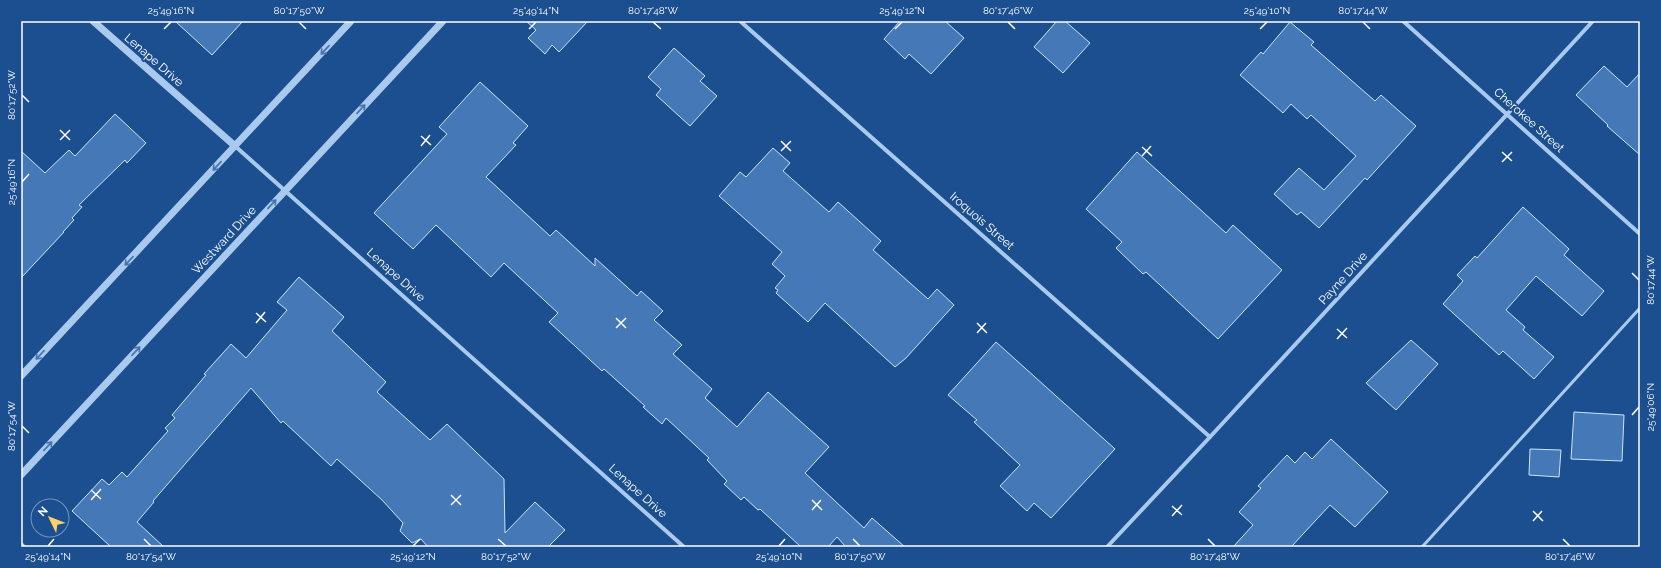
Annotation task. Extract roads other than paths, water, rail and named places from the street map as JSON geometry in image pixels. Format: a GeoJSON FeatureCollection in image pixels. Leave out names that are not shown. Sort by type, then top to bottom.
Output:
{"type":"FeatureCollection","features":[{"type":"Feature","properties":{"kind":"street","name":"Lenape Drive"},"geometry":{"type":"LineString","coordinates":[[93,21],[684,547]]}},
{"type":"Feature","properties":{"kind":"street"},"geometry":{"type":"LineString","coordinates":[[21,376],[351,21]]}},
{"type":"Feature","properties":{"kind":"street","name":"Westward Drive"},"geometry":{"type":"LineString","coordinates":[[21,475],[443,21]]}},
{"type":"Feature","properties":{"kind":"street","name":"Iroquois Street"},"geometry":{"type":"LineString","coordinates":[[740,21],[1210,437]]}},
{"type":"Feature","properties":{"kind":"street","name":"Cherokee Street"},"geometry":{"type":"LineString","coordinates":[[1403,21],[1640,234]]}},
{"type":"Feature","properties":{"kind":"street","name":"Payne Drive"},"geometry":{"type":"LineString","coordinates":[[1107,547],[1593,21]]}},
{"type":"Feature","properties":{"kind":"street"},"geometry":{"type":"LineString","coordinates":[[21,544],[24,547]]}},
{"type":"Feature","properties":{"kind":"lane"},"geometry":{"type":"LineString","coordinates":[[1422,547],[1640,308]]}}]}
